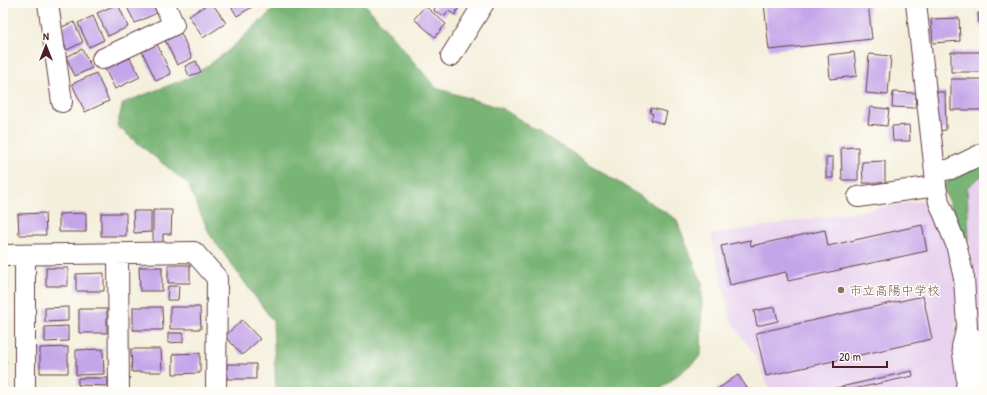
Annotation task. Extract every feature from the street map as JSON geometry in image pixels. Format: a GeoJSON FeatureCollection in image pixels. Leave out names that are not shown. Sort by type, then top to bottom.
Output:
{"type":"FeatureCollection","features":[{"type":"Feature","properties":{"kind":"street"},"geometry":{"type":"LineString","coordinates":[[48,3],[62,102]]}},
{"type":"Feature","properties":{"kind":"street"},"geometry":{"type":"LineString","coordinates":[[102,59],[174,24],[164,3]]}},
{"type":"Feature","properties":{"kind":"street"},"geometry":{"type":"LineString","coordinates":[[451,56],[484,3]]}},
{"type":"Feature","properties":{"kind":"street"},"geometry":{"type":"LineString","coordinates":[[916,3],[939,202],[956,244],[964,278],[967,326],[962,347],[967,381],[965,392]]}},
{"type":"Feature","properties":{"kind":"street"},"geometry":{"type":"LineString","coordinates":[[858,197],[936,179],[951,169],[984,153]]}},
{"type":"Feature","properties":{"kind":"street"},"geometry":{"type":"LineString","coordinates":[[3,255],[194,252],[217,278],[216,392]]}},
{"type":"Feature","properties":{"kind":"street"},"geometry":{"type":"LineString","coordinates":[[118,254],[119,392]]}},
{"type":"Feature","properties":{"kind":"street"},"geometry":{"type":"LineString","coordinates":[[25,255],[25,392]]}},
{"type":"Feature","properties":{"kind":"street"},"geometry":{"type":"LineString","coordinates":[[967,326],[974,342],[984,388]]}},
{"type":"Feature","properties":{"kind":"shaded area","name":"市立高陽中学校"},"geometry":{"type":"Polygon","coordinates":[[[984,174],[984,366],[975,334],[967,186],[984,174]]]}},
{"type":"Feature","properties":{"kind":"shaded area","name":"市立高陽中学校"},"geometry":{"type":"Polygon","coordinates":[[[928,200],[947,241],[957,278],[955,339],[961,392],[770,392],[758,360],[730,319],[711,235],[928,200]]]}},
{"type":"Feature","properties":{"kind":"green space"},"geometry":{"type":"Polygon","coordinates":[[[271,3],[364,3],[436,88],[503,109],[676,219],[702,283],[701,356],[657,392],[276,392],[273,321],[210,235],[188,184],[117,126],[123,103],[193,76],[228,51],[275,8],[271,3]]]}},
{"type":"Feature","properties":{"kind":"green space"},"geometry":{"type":"Polygon","coordinates":[[[984,162],[984,174],[967,187],[969,238],[961,234],[943,186],[952,178],[984,162]]]}},
{"type":"Feature","properties":{"kind":"building"},"geometry":{"type":"Polygon","coordinates":[[[125,3],[152,3],[157,13],[135,23],[125,3]]]}},
{"type":"Feature","properties":{"kind":"building"},"geometry":{"type":"Polygon","coordinates":[[[209,3],[212,3],[226,23],[203,38],[189,16],[209,3]]]}},
{"type":"Feature","properties":{"kind":"building"},"geometry":{"type":"Polygon","coordinates":[[[229,3],[252,3],[254,6],[237,16],[229,3]]]}},
{"type":"Feature","properties":{"kind":"building"},"geometry":{"type":"Polygon","coordinates":[[[433,3],[460,4],[455,15],[448,11],[445,16],[434,11],[436,5],[433,3]]]}},
{"type":"Feature","properties":{"kind":"building"},"geometry":{"type":"Polygon","coordinates":[[[764,3],[868,3],[872,39],[769,50],[764,3]]]}},
{"type":"Feature","properties":{"kind":"building"},"geometry":{"type":"Polygon","coordinates":[[[933,3],[967,3],[967,4],[933,6],[933,3]]]}},
{"type":"Feature","properties":{"kind":"building"},"geometry":{"type":"Polygon","coordinates":[[[118,4],[128,27],[108,36],[97,13],[118,4]]]}},
{"type":"Feature","properties":{"kind":"building"},"geometry":{"type":"Polygon","coordinates":[[[425,6],[446,24],[435,37],[414,19],[425,6]]]}},
{"type":"Feature","properties":{"kind":"building"},"geometry":{"type":"Polygon","coordinates":[[[978,13],[984,13],[984,26],[979,26],[978,13]]]}},
{"type":"Feature","properties":{"kind":"building"},"geometry":{"type":"Polygon","coordinates":[[[93,16],[104,40],[89,47],[78,23],[93,16]]]}},
{"type":"Feature","properties":{"kind":"building"},"geometry":{"type":"Polygon","coordinates":[[[959,18],[960,41],[933,43],[931,19],[959,18]]]}},
{"type":"Feature","properties":{"kind":"building"},"geometry":{"type":"Polygon","coordinates":[[[74,22],[83,42],[67,50],[57,29],[74,22]]]}},
{"type":"Feature","properties":{"kind":"building"},"geometry":{"type":"Polygon","coordinates":[[[181,33],[192,58],[177,65],[165,40],[181,33]]]}},
{"type":"Feature","properties":{"kind":"building"},"geometry":{"type":"Polygon","coordinates":[[[156,42],[171,74],[156,81],[141,49],[156,42]]]}},
{"type":"Feature","properties":{"kind":"building"},"geometry":{"type":"Polygon","coordinates":[[[82,49],[92,68],[75,76],[66,57],[82,49]]]}},
{"type":"Feature","properties":{"kind":"building"},"geometry":{"type":"Polygon","coordinates":[[[854,52],[857,76],[830,79],[828,55],[854,52]]]}},
{"type":"Feature","properties":{"kind":"building"},"geometry":{"type":"Polygon","coordinates":[[[951,52],[984,52],[984,72],[951,72],[951,52]]]}},
{"type":"Feature","properties":{"kind":"building"},"geometry":{"type":"Polygon","coordinates":[[[869,54],[891,56],[888,95],[866,93],[869,54]]]}},
{"type":"Feature","properties":{"kind":"building"},"geometry":{"type":"Polygon","coordinates":[[[130,58],[140,77],[115,89],[105,69],[130,58]]]}},
{"type":"Feature","properties":{"kind":"building"},"geometry":{"type":"Polygon","coordinates":[[[196,61],[201,72],[189,76],[185,66],[196,61]]]}},
{"type":"Feature","properties":{"kind":"building"},"geometry":{"type":"Polygon","coordinates":[[[96,73],[109,101],[85,112],[72,84],[96,73]]]}},
{"type":"Feature","properties":{"kind":"building"},"geometry":{"type":"Polygon","coordinates":[[[951,79],[984,79],[984,110],[951,110],[951,79]]]}},
{"type":"Feature","properties":{"kind":"building"},"geometry":{"type":"Polygon","coordinates":[[[893,92],[916,93],[915,108],[892,107],[893,92]]]}},
{"type":"Feature","properties":{"kind":"building"},"geometry":{"type":"Polygon","coordinates":[[[931,92],[945,92],[946,130],[935,131],[931,92]]]}},
{"type":"Feature","properties":{"kind":"building"},"geometry":{"type":"Polygon","coordinates":[[[870,107],[889,109],[887,126],[868,124],[870,107]]]}},
{"type":"Feature","properties":{"kind":"building"},"geometry":{"type":"Polygon","coordinates":[[[651,108],[667,112],[664,124],[651,120],[653,114],[650,113],[651,108]]]}},
{"type":"Feature","properties":{"kind":"building"},"geometry":{"type":"Polygon","coordinates":[[[909,125],[910,141],[893,141],[892,126],[909,125]]]}},
{"type":"Feature","properties":{"kind":"building"},"geometry":{"type":"Polygon","coordinates":[[[858,147],[858,180],[842,180],[841,148],[858,147]]]}},
{"type":"Feature","properties":{"kind":"building"},"geometry":{"type":"Polygon","coordinates":[[[826,157],[833,157],[833,178],[826,178],[826,157]]]}},
{"type":"Feature","properties":{"kind":"building"},"geometry":{"type":"Polygon","coordinates":[[[885,161],[885,183],[863,183],[862,162],[885,161]]]}},
{"type":"Feature","properties":{"kind":"building"},"geometry":{"type":"Polygon","coordinates":[[[153,210],[172,210],[171,234],[163,234],[163,244],[153,244],[153,210]]]}},
{"type":"Feature","properties":{"kind":"building"},"geometry":{"type":"Polygon","coordinates":[[[133,211],[151,211],[151,232],[134,233],[133,211]]]}},
{"type":"Feature","properties":{"kind":"building"},"geometry":{"type":"Polygon","coordinates":[[[45,213],[46,235],[19,235],[18,214],[45,213]]]}},
{"type":"Feature","properties":{"kind":"building"},"geometry":{"type":"Polygon","coordinates":[[[86,213],[86,232],[59,232],[59,214],[86,213]]]}},
{"type":"Feature","properties":{"kind":"building"},"geometry":{"type":"Polygon","coordinates":[[[101,213],[126,213],[126,236],[101,236],[101,213]]]}},
{"type":"Feature","properties":{"kind":"building"},"geometry":{"type":"Polygon","coordinates":[[[922,225],[927,251],[788,281],[786,272],[730,285],[721,246],[750,240],[751,246],[825,230],[828,246],[922,225]]]}},
{"type":"Feature","properties":{"kind":"building"},"geometry":{"type":"Polygon","coordinates":[[[168,265],[190,265],[190,283],[168,283],[168,265]]]}},
{"type":"Feature","properties":{"kind":"building"},"geometry":{"type":"Polygon","coordinates":[[[3,266],[5,266],[6,288],[3,288],[3,266]]]}},
{"type":"Feature","properties":{"kind":"building"},"geometry":{"type":"Polygon","coordinates":[[[139,267],[162,267],[162,291],[140,291],[139,267]]]}},
{"type":"Feature","properties":{"kind":"building"},"geometry":{"type":"Polygon","coordinates":[[[46,268],[68,268],[68,286],[46,286],[46,268]]]}},
{"type":"Feature","properties":{"kind":"building"},"geometry":{"type":"Polygon","coordinates":[[[104,273],[104,291],[76,291],[76,274],[104,273]]]}},
{"type":"Feature","properties":{"kind":"building"},"geometry":{"type":"Polygon","coordinates":[[[168,286],[179,286],[178,300],[167,300],[168,286]]]}},
{"type":"Feature","properties":{"kind":"building"},"geometry":{"type":"Polygon","coordinates":[[[923,296],[932,339],[766,376],[756,333],[923,296]]]}},
{"type":"Feature","properties":{"kind":"building"},"geometry":{"type":"Polygon","coordinates":[[[68,307],[68,321],[45,322],[45,308],[68,307]]]}},
{"type":"Feature","properties":{"kind":"building"},"geometry":{"type":"Polygon","coordinates":[[[133,307],[162,307],[163,330],[133,330],[133,307]]]}},
{"type":"Feature","properties":{"kind":"building"},"geometry":{"type":"Polygon","coordinates":[[[170,307],[200,307],[201,329],[170,329],[170,307]]]}},
{"type":"Feature","properties":{"kind":"building"},"geometry":{"type":"Polygon","coordinates":[[[775,307],[778,321],[757,326],[754,311],[775,307]]]}},
{"type":"Feature","properties":{"kind":"building"},"geometry":{"type":"Polygon","coordinates":[[[79,309],[107,309],[107,333],[79,333],[79,309]]]}},
{"type":"Feature","properties":{"kind":"building"},"geometry":{"type":"Polygon","coordinates":[[[242,320],[260,339],[242,355],[225,336],[242,320]]]}},
{"type":"Feature","properties":{"kind":"building"},"geometry":{"type":"Polygon","coordinates":[[[68,326],[68,341],[45,342],[45,327],[68,326]]]}},
{"type":"Feature","properties":{"kind":"building"},"geometry":{"type":"Polygon","coordinates":[[[168,333],[183,333],[183,342],[168,343],[168,333]]]}},
{"type":"Feature","properties":{"kind":"building"},"geometry":{"type":"Polygon","coordinates":[[[68,347],[68,373],[40,373],[40,348],[68,347]]]}},
{"type":"Feature","properties":{"kind":"building"},"geometry":{"type":"Polygon","coordinates":[[[3,348],[5,348],[6,365],[3,365],[3,348]]]}},
{"type":"Feature","properties":{"kind":"building"},"geometry":{"type":"Polygon","coordinates":[[[103,349],[104,374],[76,375],[76,350],[103,349]]]}},
{"type":"Feature","properties":{"kind":"building"},"geometry":{"type":"Polygon","coordinates":[[[131,349],[161,349],[162,372],[132,372],[131,349]]]}},
{"type":"Feature","properties":{"kind":"building"},"geometry":{"type":"Polygon","coordinates":[[[200,353],[200,373],[173,374],[173,354],[200,353]]]}},
{"type":"Feature","properties":{"kind":"building"},"geometry":{"type":"Polygon","coordinates":[[[227,364],[256,364],[256,379],[227,379],[227,364]]]}},
{"type":"Feature","properties":{"kind":"building"},"geometry":{"type":"Polygon","coordinates":[[[3,370],[5,370],[6,386],[3,386],[3,370]]]}},
{"type":"Feature","properties":{"kind":"building"},"geometry":{"type":"Polygon","coordinates":[[[912,371],[913,376],[840,392],[818,392],[912,371]]]}},
{"type":"Feature","properties":{"kind":"building"},"geometry":{"type":"Polygon","coordinates":[[[738,375],[750,392],[715,391],[738,375]]]}},
{"type":"Feature","properties":{"kind":"building"},"geometry":{"type":"Polygon","coordinates":[[[78,378],[108,378],[108,386],[78,385],[78,378]]]}},
{"type":"Feature","properties":{"kind":"building"},"geometry":{"type":"Polygon","coordinates":[[[169,390],[200,390],[200,392],[169,392],[169,390]]]}},
{"type":"Feature","properties":{"kind":"place","name":"市立高陽中学校"},"geometry":{"type":"Point","coordinates":[841,290]}}]}
